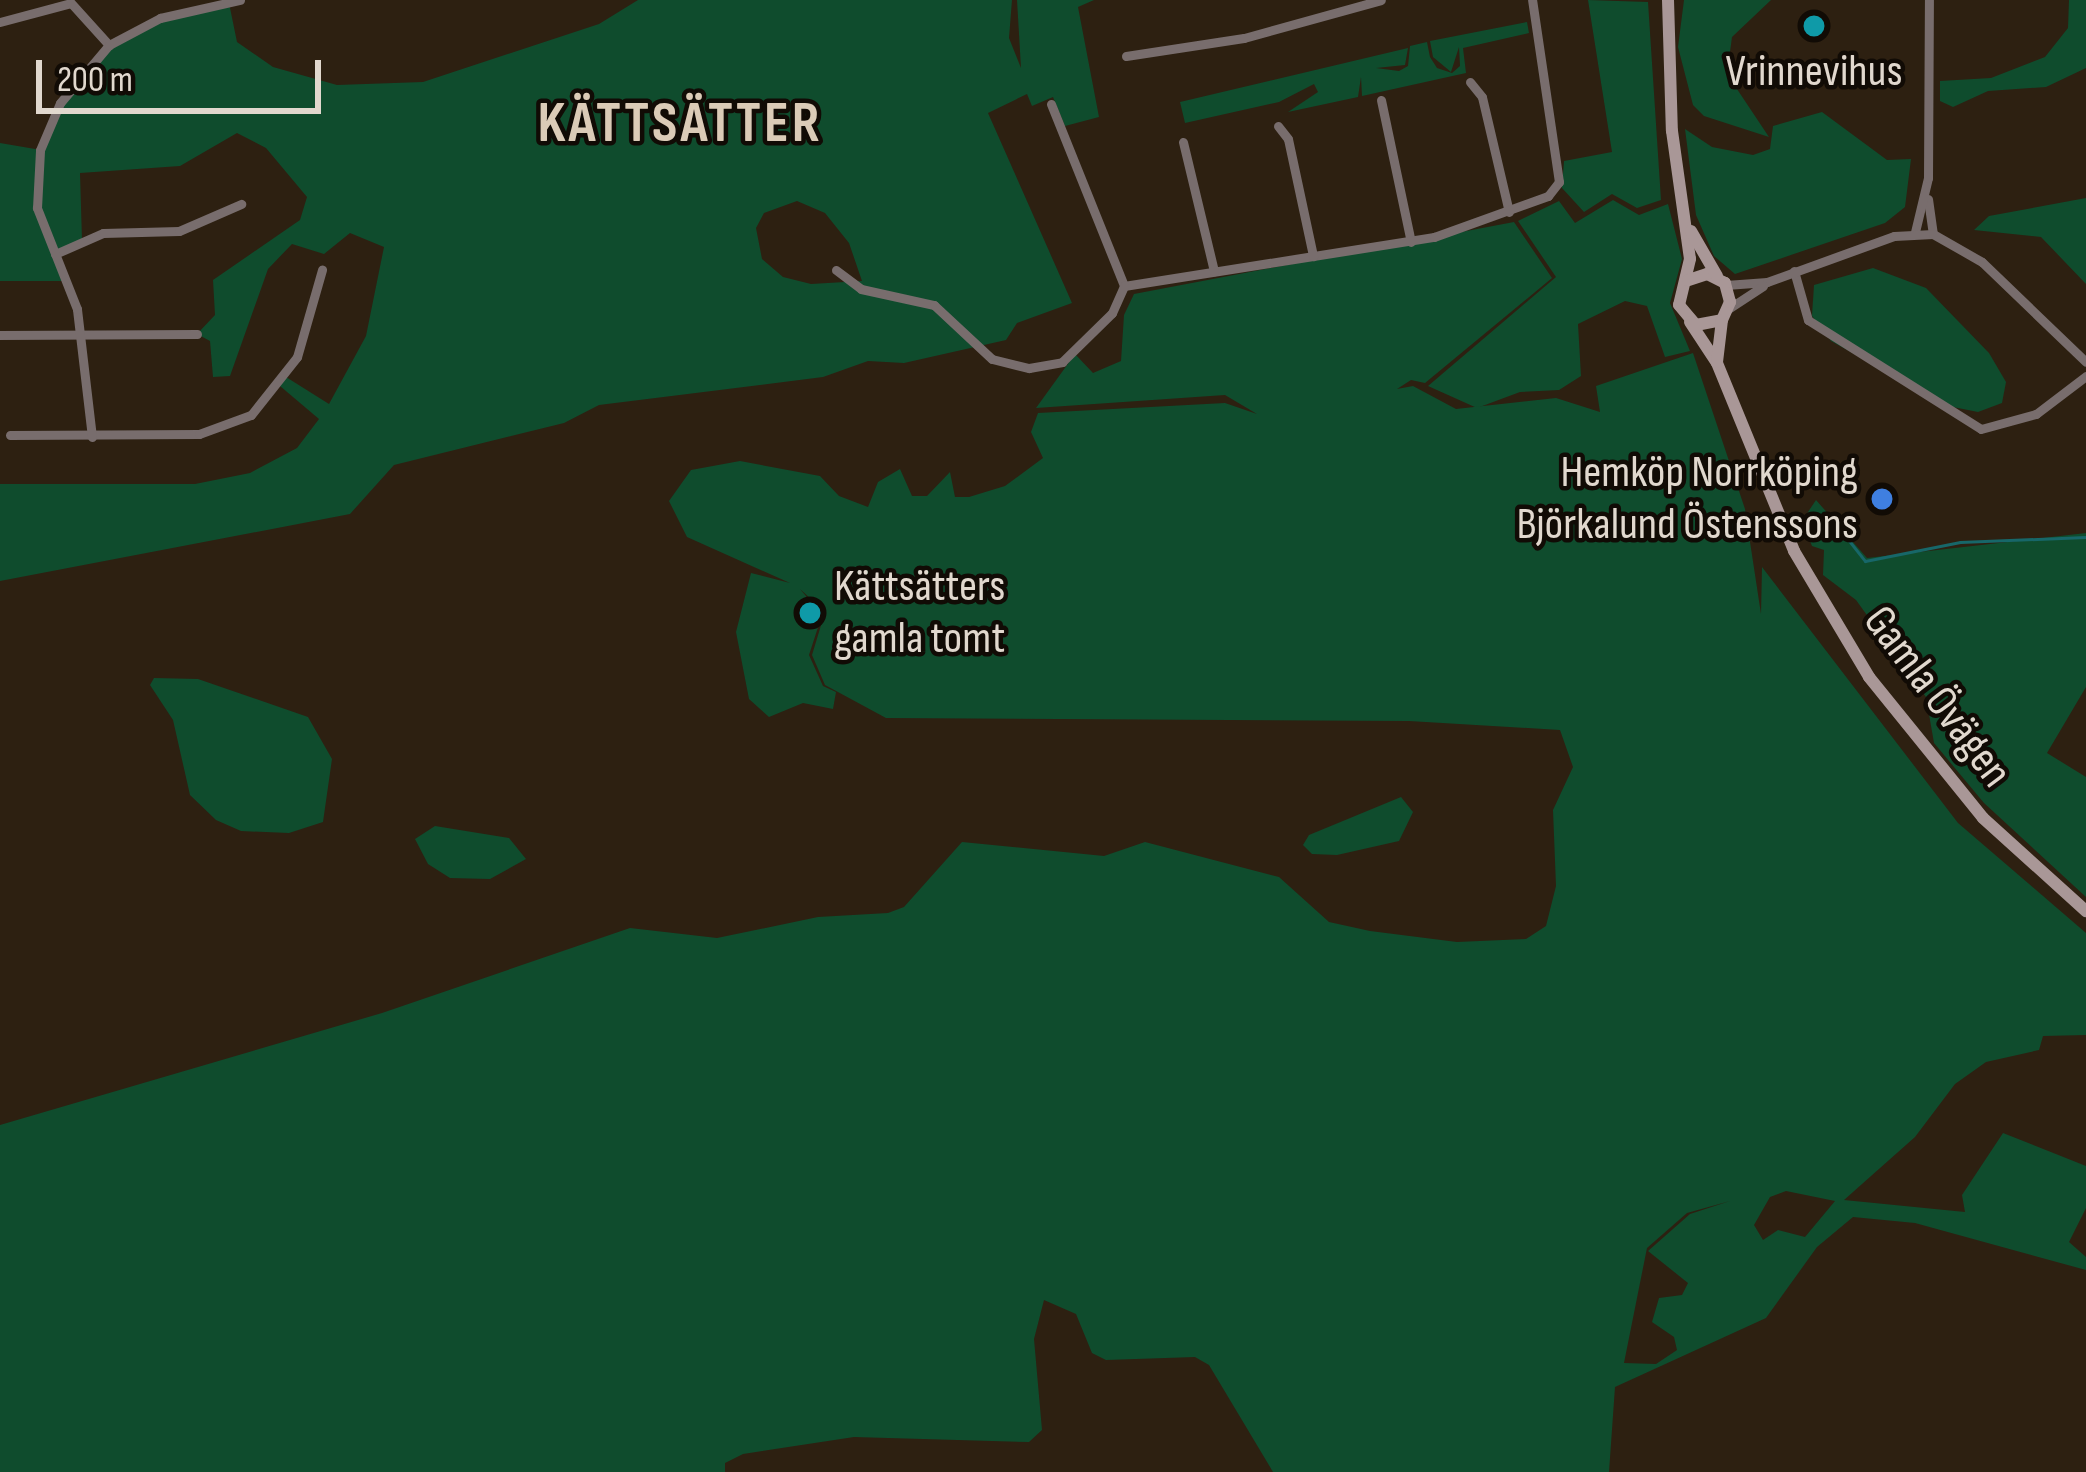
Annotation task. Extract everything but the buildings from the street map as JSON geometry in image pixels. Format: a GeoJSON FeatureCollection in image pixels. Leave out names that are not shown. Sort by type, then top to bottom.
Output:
{"type":"FeatureCollection","features":[{"type":"Feature","properties":{"kind":"main road","name":"Gamla Övägen"},"geometry":{"type":"LineString","coordinates":[[1668,0],[1688,280],[1679,304],[1717,363],[1771,506],[1869,677],[1983,818],[2086,911]]}},
{"type":"Feature","properties":{"kind":"main road","name":"Gamla Övägen"},"geometry":{"type":"LineString","coordinates":[[1681,208],[1723,282],[1725,315],[1717,363]]}},
{"type":"Feature","properties":{"kind":"main road"},"geometry":{"type":"LineString","coordinates":[[1688,280],[1723,282]]}},
{"type":"Feature","properties":{"kind":"main road"},"geometry":{"type":"LineString","coordinates":[[1690,322],[1725,315]]}},
{"type":"Feature","properties":{"kind":"street"},"geometry":{"type":"LineString","coordinates":[[92,437],[82,336],[37,208],[40,150],[60,103],[110,45],[182,5],[241,0]]}},
{"type":"Feature","properties":{"kind":"street"},"geometry":{"type":"LineString","coordinates":[[1126,56],[1244,38],[1381,0]]}},
{"type":"Feature","properties":{"kind":"street"},"geometry":{"type":"LineString","coordinates":[[1124,286],[1411,242],[1509,212],[1559,182],[1532,0]]}},
{"type":"Feature","properties":{"kind":"street"},"geometry":{"type":"LineString","coordinates":[[1929,0],[1927,194],[1933,234]]}},
{"type":"Feature","properties":{"kind":"street"},"geometry":{"type":"LineString","coordinates":[[0,22],[71,3],[110,45]]}},
{"type":"Feature","properties":{"kind":"street"},"geometry":{"type":"LineString","coordinates":[[1471,82],[1482,97],[1509,212]]}},
{"type":"Feature","properties":{"kind":"street"},"geometry":{"type":"LineString","coordinates":[[1382,100],[1411,242]]}},
{"type":"Feature","properties":{"kind":"street"},"geometry":{"type":"LineString","coordinates":[[836,270],[861,290],[934,305],[992,359],[1041,368],[1080,346],[1112,314],[1124,286],[1052,104]]}},
{"type":"Feature","properties":{"kind":"street"},"geometry":{"type":"LineString","coordinates":[[1278,126],[1288,139],[1313,256]]}},
{"type":"Feature","properties":{"kind":"street"},"geometry":{"type":"LineString","coordinates":[[1183,142],[1214,271]]}},
{"type":"Feature","properties":{"kind":"street"},"geometry":{"type":"LineString","coordinates":[[1915,232],[1927,194]]}},
{"type":"Feature","properties":{"kind":"street"},"geometry":{"type":"LineString","coordinates":[[55,254],[103,233],[190,229],[241,204]]}},
{"type":"Feature","properties":{"kind":"street"},"geometry":{"type":"LineString","coordinates":[[1725,315],[1767,283],[1794,271],[1915,232],[1933,234],[1982,262],[2086,362]]}},
{"type":"Feature","properties":{"kind":"street"},"geometry":{"type":"LineString","coordinates":[[10,435],[199,434],[251,415],[296,357],[322,270]]}},
{"type":"Feature","properties":{"kind":"street"},"geometry":{"type":"LineString","coordinates":[[1794,271],[1808,320],[1981,429],[2036,414],[2086,376]]}},
{"type":"Feature","properties":{"kind":"street"},"geometry":{"type":"LineString","coordinates":[[1723,282],[1767,283]]}},
{"type":"Feature","properties":{"kind":"street"},"geometry":{"type":"LineString","coordinates":[[0,335],[197,334]]}},
{"type":"Feature","properties":{"kind":"green space"},"geometry":{"type":"Polygon","coordinates":[[[638,0],[1012,0],[1009,38],[1021,68],[1017,0],[1094,0],[1078,7],[1099,117],[1065,126],[1053,97],[1032,106],[1027,94],[988,113],[1072,303],[1017,323],[1006,340],[904,363],[868,361],[823,377],[599,405],[564,423],[394,465],[350,514],[0,581],[0,484],[195,484],[250,473],[297,448],[319,419],[280,386],[286,377],[329,404],[366,336],[384,247],[350,233],[324,254],[292,244],[268,269],[230,376],[213,377],[210,341],[197,334],[215,315],[213,280],[300,220],[307,197],[266,148],[237,133],[180,166],[80,173],[82,240],[56,254],[68,281],[0,281],[0,143],[41,150],[50,123],[109,45],[159,18],[229,3],[237,42],[273,67],[337,85],[423,82],[599,24],[638,0]],[[797,201],[764,213],[756,228],[762,259],[783,277],[811,284],[862,281],[849,243],[825,213],[797,201]]]}},
{"type":"Feature","properties":{"kind":"green space"},"geometry":{"type":"Polygon","coordinates":[[[1588,0],[1648,2],[1661,200],[1637,208],[1612,194],[1584,212],[1562,188],[1564,161],[1612,152],[1588,0]]]}},
{"type":"Feature","properties":{"kind":"green space"},"geometry":{"type":"Polygon","coordinates":[[[1684,0],[1771,0],[1732,37],[1727,74],[1769,137],[1704,116],[1693,105],[1678,47],[1684,0]]]}},
{"type":"Feature","properties":{"kind":"green space"},"geometry":{"type":"Polygon","coordinates":[[[2069,0],[2086,0],[2086,68],[2046,87],[1988,91],[1953,107],[1940,101],[1940,81],[1991,78],[2045,57],[2068,28],[2069,0]]]}},
{"type":"Feature","properties":{"kind":"green space"},"geometry":{"type":"Polygon","coordinates":[[[1527,22],[1529,33],[1463,48],[1466,73],[1362,96],[1361,77],[1358,97],[1288,112],[1318,92],[1314,84],[1279,102],[1185,123],[1180,102],[1408,48],[1405,65],[1376,68],[1399,71],[1408,66],[1410,46],[1427,42],[1437,68],[1452,73],[1460,66],[1459,47],[1451,72],[1433,57],[1430,41],[1527,22]]]}},
{"type":"Feature","properties":{"kind":"green space"},"geometry":{"type":"Polygon","coordinates":[[[1822,112],[1887,160],[1911,159],[1905,207],[1885,223],[1735,274],[1714,256],[1696,215],[1685,129],[1712,147],[1753,155],[1770,149],[1773,126],[1822,112]]]}},
{"type":"Feature","properties":{"kind":"green space"},"geometry":{"type":"Polygon","coordinates":[[[2086,198],[2086,284],[2041,237],[1974,230],[1989,216],[2086,198]]]}},
{"type":"Feature","properties":{"kind":"green space"},"geometry":{"type":"Polygon","coordinates":[[[1613,200],[1639,215],[1668,204],[1682,259],[1670,303],[1690,351],[1665,357],[1647,306],[1625,301],[1578,324],[1581,376],[1559,390],[1520,392],[1477,408],[1428,386],[1556,277],[1518,221],[1559,201],[1575,223],[1613,200]]]}},
{"type":"Feature","properties":{"kind":"green space"},"geometry":{"type":"Polygon","coordinates":[[[1514,222],[1552,278],[1425,383],[1411,380],[1397,389],[1413,386],[1456,409],[1556,398],[1600,412],[1596,386],[1693,353],[1745,509],[1761,614],[1762,567],[1958,823],[2086,933],[2086,1035],[2043,1036],[2039,1050],[1986,1062],[1955,1084],[1915,1137],[1844,1200],[1965,1212],[1962,1195],[2003,1133],[2086,1166],[2086,1208],[2069,1242],[2086,1257],[2086,1270],[1915,1223],[1853,1217],[1817,1247],[1766,1318],[1615,1387],[1609,1472],[1273,1472],[1209,1365],[1195,1357],[1106,1360],[1092,1353],[1076,1314],[1044,1300],[1034,1339],[1042,1430],[1029,1442],[854,1437],[743,1454],[725,1463],[725,1472],[0,1472],[0,1125],[382,1013],[630,928],[717,938],[818,917],[888,913],[904,907],[962,842],[1104,856],[1145,842],[1279,877],[1329,922],[1370,931],[1457,942],[1526,939],[1546,926],[1556,886],[1553,810],[1573,767],[1560,730],[1409,721],[886,718],[825,685],[812,655],[825,612],[800,589],[822,615],[809,655],[823,686],[836,692],[833,709],[803,703],[769,717],[749,699],[736,632],[751,573],[790,583],[687,537],[669,501],[691,470],[740,461],[820,476],[839,496],[868,507],[878,482],[900,469],[912,496],[927,496],[950,472],[955,497],[1005,486],[1043,458],[1031,432],[1038,413],[1225,403],[1257,414],[1225,395],[1036,408],[1075,354],[1093,373],[1121,361],[1124,315],[1134,294],[1514,222]],[[1786,1191],[1770,1197],[1754,1225],[1763,1240],[1778,1230],[1805,1237],[1835,1201],[1786,1191]],[[1730,1201],[1687,1213],[1647,1248],[1624,1363],[1656,1364],[1677,1350],[1674,1337],[1652,1322],[1659,1298],[1682,1295],[1688,1283],[1648,1251],[1690,1214],[1730,1201]]]}},
{"type":"Feature","properties":{"kind":"green space"},"geometry":{"type":"Polygon","coordinates":[[[1873,268],[1926,288],[1989,353],[2006,382],[2002,403],[1978,412],[1948,406],[1831,341],[1812,316],[1814,285],[1873,268]]]}},
{"type":"Feature","properties":{"kind":"green space"},"geometry":{"type":"Polygon","coordinates":[[[1816,500],[1867,558],[2086,533],[2086,687],[2047,753],[2086,777],[2086,897],[1984,803],[1934,743],[1926,697],[1856,600],[1823,575],[1824,550],[1812,546],[1802,521],[1816,500]]]}},
{"type":"Feature","properties":{"kind":"green space"},"geometry":{"type":"Polygon","coordinates":[[[154,678],[198,679],[308,717],[332,759],[323,822],[289,833],[241,831],[216,820],[190,795],[173,720],[150,685],[154,678]]]}},
{"type":"Feature","properties":{"kind":"green space"},"geometry":{"type":"Polygon","coordinates":[[[1401,797],[1413,812],[1399,841],[1337,855],[1312,854],[1303,845],[1309,835],[1401,797]]]}},
{"type":"Feature","properties":{"kind":"green space"},"geometry":{"type":"Polygon","coordinates":[[[435,826],[509,838],[526,859],[490,879],[450,878],[428,864],[415,839],[435,826]]]}},
{"type":"Feature","properties":{"kind":"waterway"},"geometry":{"type":"LineString","coordinates":[[1828,514],[1865,561],[1960,542],[2086,537]]}},
{"type":"Feature","properties":{"kind":"place","name":"Vrinnevihus"},"geometry":{"type":"Point","coordinates":[1814,26]}},
{"type":"Feature","properties":{"kind":"place","name":"Hemköp Norrköping Björkalund Östenssons"},"geometry":{"type":"Point","coordinates":[1882,499]}},
{"type":"Feature","properties":{"kind":"place","name":"Kättsätters gamla tomt"},"geometry":{"type":"Point","coordinates":[810,613]}},
{"type":"Feature","properties":{"kind":"district","name":"KÄTTSÄTTER"},"geometry":{"type":"Point","coordinates":[680,125]}}]}
